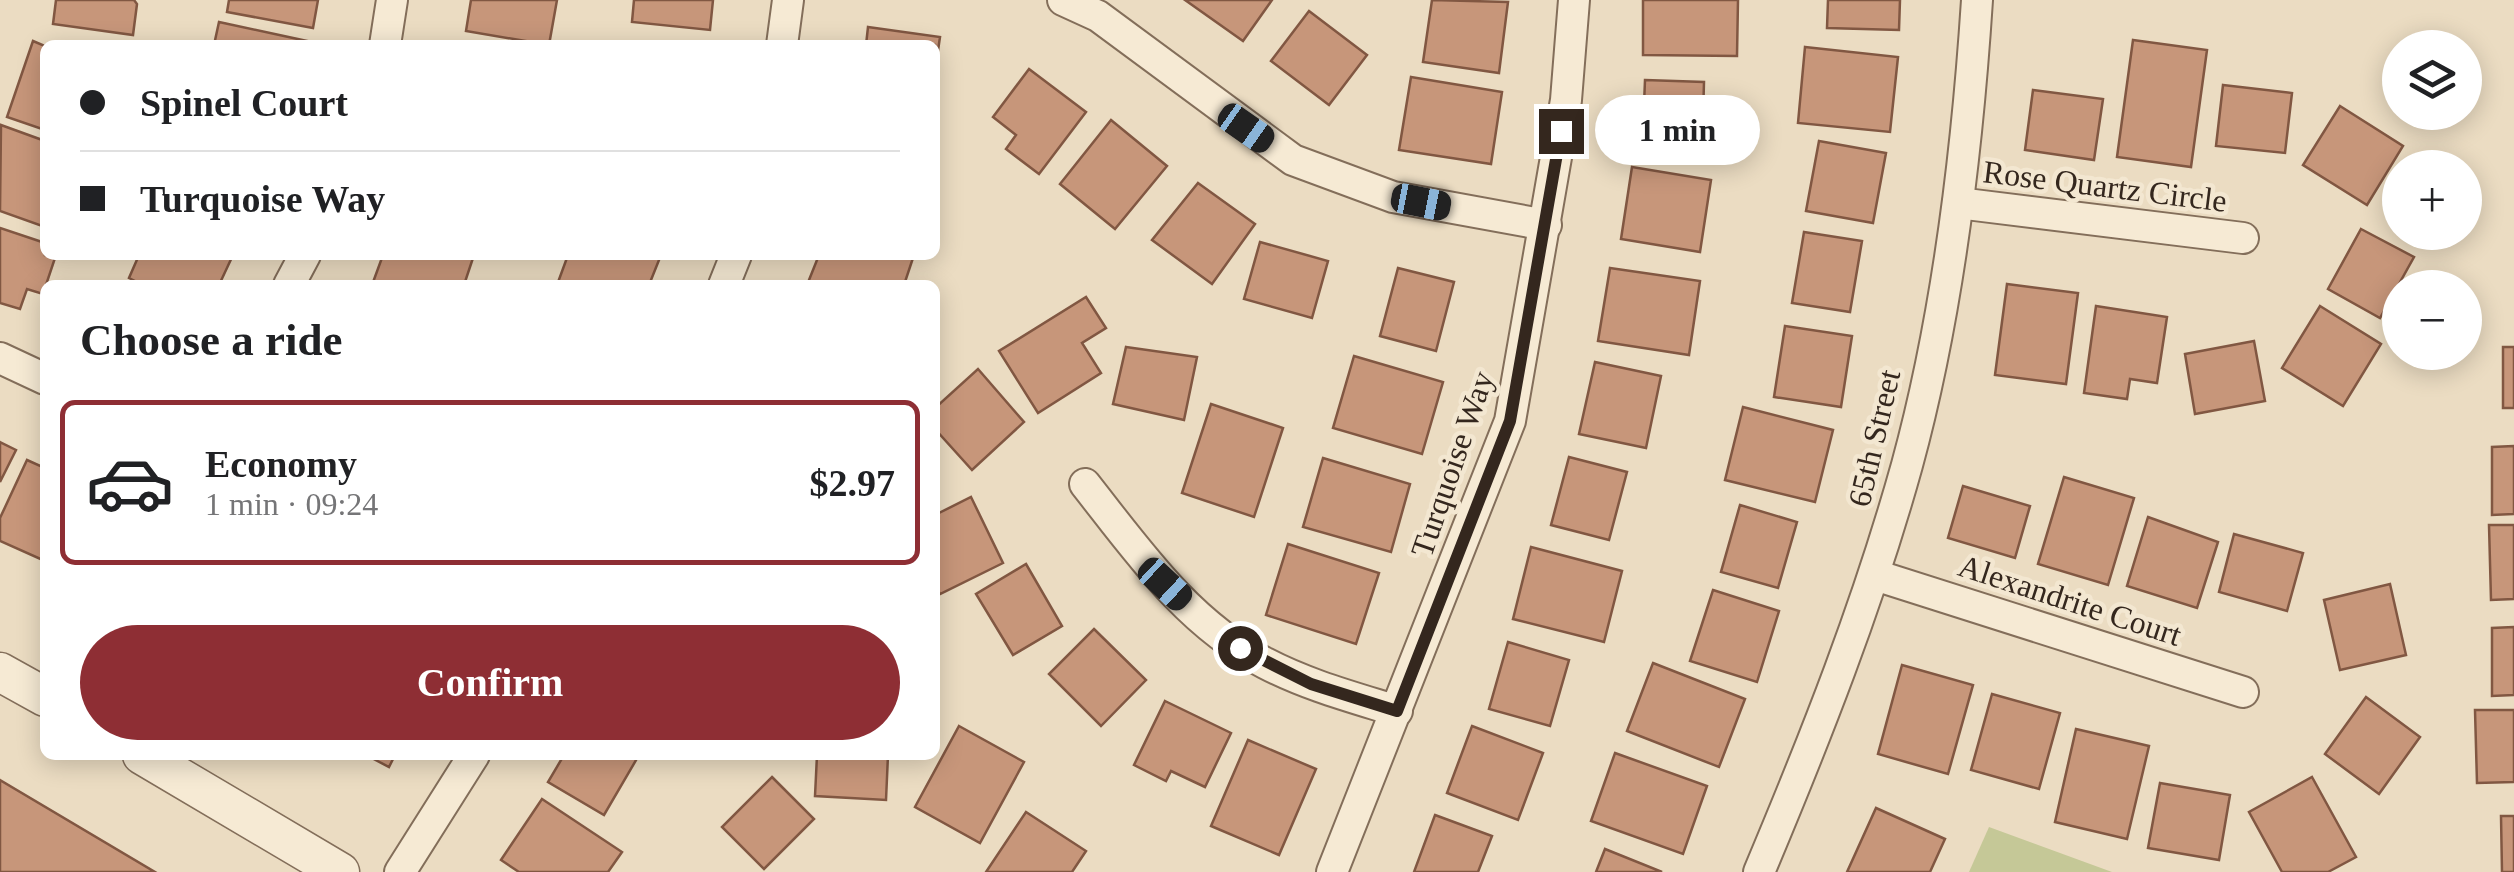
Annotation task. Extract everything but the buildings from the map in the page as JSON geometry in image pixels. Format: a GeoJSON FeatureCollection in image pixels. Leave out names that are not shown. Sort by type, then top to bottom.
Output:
{"type":"FeatureCollection","features":[{"type":"Feature","properties":{"kind":"street"},"geometry":{"type":"LineString","coordinates":[[386,40],[392,0]]}},
{"type":"Feature","properties":{"kind":"street"},"geometry":{"type":"LineString","coordinates":[[783,40],[788,0]]}},
{"type":"Feature","properties":{"kind":"street"},"geometry":{"type":"LineString","coordinates":[[1063,0],[1103,8],[1293,160],[1393,197],[1546,225]]}},
{"type":"Feature","properties":{"kind":"street","name":"Turquoise Way"},"geometry":{"type":"LineString","coordinates":[[1332,872],[1510,421],[1566,100],[1574,0]]}},
{"type":"Feature","properties":{"kind":"street","name":"65th Street"},"geometry":{"type":"LineString","coordinates":[[1758,872],[1838,683],[1908,461],[1958,203],[1976,0]]}},
{"type":"Feature","properties":{"kind":"street","name":"Rose Quartz Circle"},"geometry":{"type":"LineString","coordinates":[[1958,203],[2243,238]]}},
{"type":"Feature","properties":{"kind":"street"},"geometry":{"type":"LineString","coordinates":[[0,358],[40,378]]}},
{"type":"Feature","properties":{"kind":"street"},"geometry":{"type":"LineString","coordinates":[[1084,484],[1165,584],[1218,634],[1263,662],[1311,684],[1397,711]]}},
{"type":"Feature","properties":{"kind":"street","name":"Alexandrite Court"},"geometry":{"type":"LineString","coordinates":[[1874,575],[2243,692]]}},
{"type":"Feature","properties":{"kind":"street"},"geometry":{"type":"LineString","coordinates":[[0,672],[40,694]]}},
{"type":"Feature","properties":{"kind":"street"},"geometry":{"type":"LineString","coordinates":[[150,760],[340,872]]}},
{"type":"Feature","properties":{"kind":"street"},"geometry":{"type":"LineString","coordinates":[[400,872],[471,760]]}},
{"type":"Feature","properties":{"kind":"green space"},"geometry":{"type":"Polygon","coordinates":[[[1989,827],[2112,872],[1969,872],[1989,827]]]}},
{"type":"Feature","properties":{"kind":"route"},"geometry":{"type":"LineString","coordinates":[[1240,648],[1311,684],[1397,711],[1480,507],[1510,421],[1561,131]]}}]}
